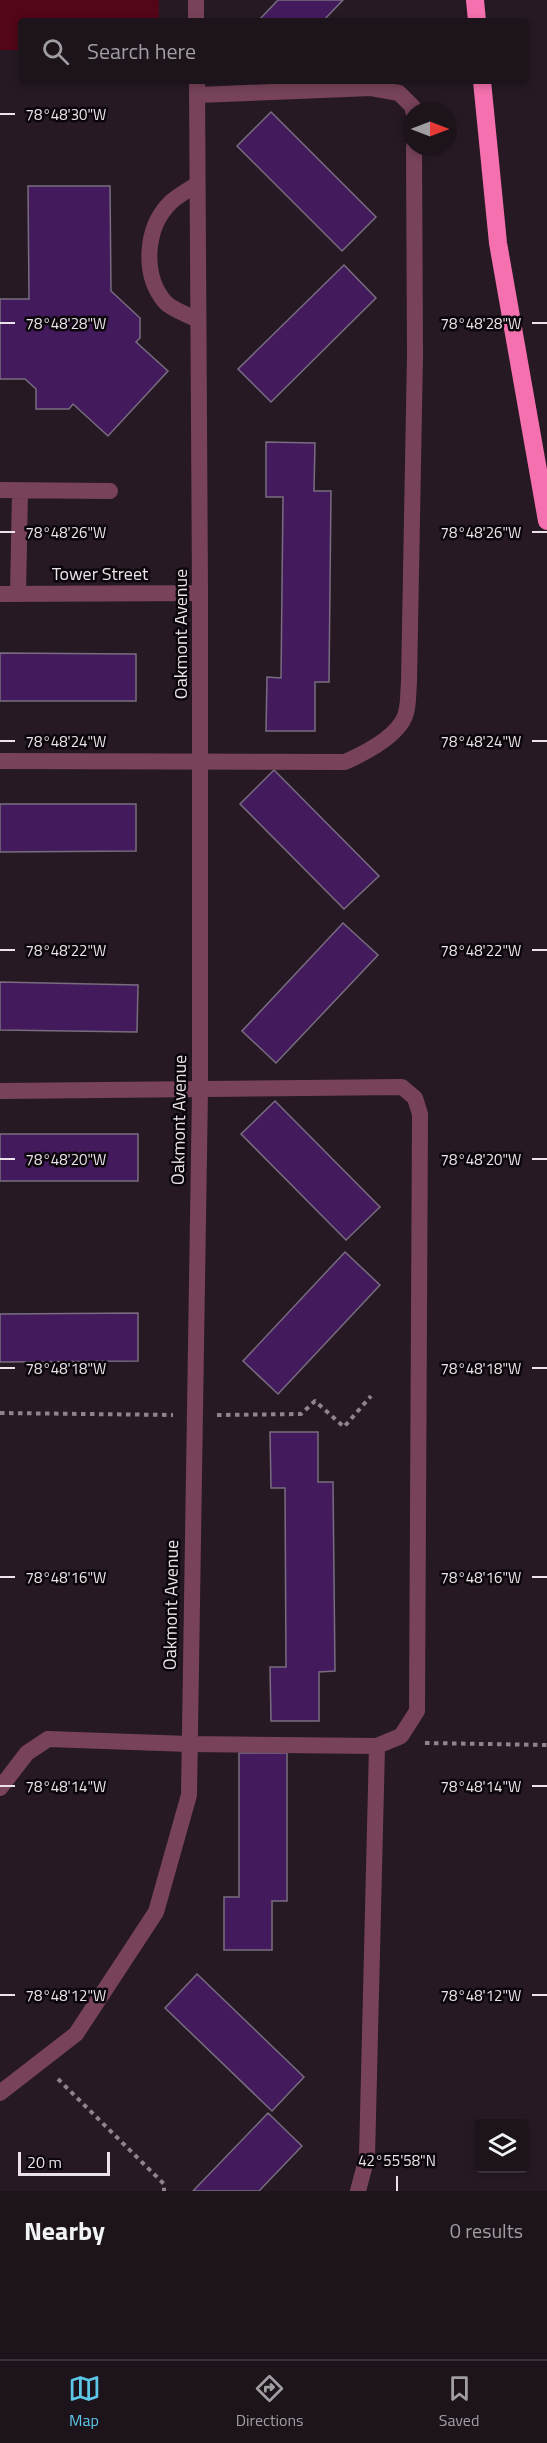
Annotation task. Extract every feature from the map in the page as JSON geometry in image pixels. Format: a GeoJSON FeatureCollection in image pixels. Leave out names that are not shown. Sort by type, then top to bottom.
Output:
{"type":"FeatureCollection","features":[{"type":"Feature","properties":{"kind":"highway"},"geometry":{"type":"LineString","coordinates":[[475,0],[477,18]]}},
{"type":"Feature","properties":{"kind":"highway"},"geometry":{"type":"LineString","coordinates":[[482,84],[498,243],[547,521]]}},
{"type":"Feature","properties":{"kind":"street"},"geometry":{"type":"LineString","coordinates":[[196,0],[196,18]]}},
{"type":"Feature","properties":{"kind":"street"},"geometry":{"type":"LineString","coordinates":[[197,88],[371,88],[399,93],[408,102]]}},
{"type":"Feature","properties":{"kind":"street","name":"Oakmont Avenue"},"geometry":{"type":"LineString","coordinates":[[0,2093],[76,2034],[156,1912],[189,1795],[200,1090],[197,88]]}},
{"type":"Feature","properties":{"kind":"street"},"geometry":{"type":"LineString","coordinates":[[0,761],[345,762],[367,752],[389,736],[405,716],[409,682],[415,354],[414,156]]}},
{"type":"Feature","properties":{"kind":"street"},"geometry":{"type":"LineString","coordinates":[[197,184],[170,203],[154,227],[149,253],[154,280],[166,304],[198,320]]}},
{"type":"Feature","properties":{"kind":"street"},"geometry":{"type":"LineString","coordinates":[[0,490],[110,491]]}},
{"type":"Feature","properties":{"kind":"street"},"geometry":{"type":"LineString","coordinates":[[18,594],[20,491]]}},
{"type":"Feature","properties":{"kind":"street","name":"Tower Street"},"geometry":{"type":"LineString","coordinates":[[0,594],[200,593]]}},
{"type":"Feature","properties":{"kind":"street"},"geometry":{"type":"LineString","coordinates":[[0,1091],[402,1087],[415,1098],[420,1114],[417,1712],[401,1736],[377,1746],[189,1744],[48,1739],[27,1753],[0,1788]]}},
{"type":"Feature","properties":{"kind":"street"},"geometry":{"type":"LineString","coordinates":[[358,2191],[367,2157],[377,1746]]}},
{"type":"Feature","properties":{"kind":"path"},"geometry":{"type":"LineString","coordinates":[[417,1743],[547,1745]]}},
{"type":"Feature","properties":{"kind":"path"},"geometry":{"type":"LineString","coordinates":[[40,2062],[164,2184],[164,2191]]}},
{"type":"Feature","properties":{"kind":"shaded area"},"geometry":{"type":"Polygon","coordinates":[[[0,0],[159,0],[159,18],[18,18],[18,50],[0,50],[0,0]]]}},
{"type":"Feature","properties":{"kind":"building"},"geometry":{"type":"Polygon","coordinates":[[[278,0],[343,0],[326,18],[261,18],[278,0]]]}},
{"type":"Feature","properties":{"kind":"building"},"geometry":{"type":"Polygon","coordinates":[[[271,112],[376,217],[342,251],[237,146],[271,112]]]}},
{"type":"Feature","properties":{"kind":"building"},"geometry":{"type":"Polygon","coordinates":[[[28,186],[110,186],[111,291],[140,318],[140,338],[136,342],[168,371],[108,436],[73,404],[69,409],[36,409],[36,389],[25,379],[0,379],[0,299],[29,299],[28,186]]]}},
{"type":"Feature","properties":{"kind":"building"},"geometry":{"type":"Polygon","coordinates":[[[344,265],[376,298],[271,402],[238,369],[344,265]]]}},
{"type":"Feature","properties":{"kind":"building"},"geometry":{"type":"Polygon","coordinates":[[[266,442],[315,443],[314,491],[331,491],[329,682],[315,682],[315,731],[266,731],[267,677],[281,678],[283,497],[266,497],[266,442]]]}},
{"type":"Feature","properties":{"kind":"building"},"geometry":{"type":"Polygon","coordinates":[[[0,653],[136,654],[136,701],[0,701],[0,653]]]}},
{"type":"Feature","properties":{"kind":"building"},"geometry":{"type":"Polygon","coordinates":[[[274,770],[379,876],[344,909],[240,804],[274,770]]]}},
{"type":"Feature","properties":{"kind":"building"},"geometry":{"type":"Polygon","coordinates":[[[0,804],[136,804],[136,851],[0,852],[0,804]]]}},
{"type":"Feature","properties":{"kind":"building"},"geometry":{"type":"Polygon","coordinates":[[[343,923],[378,955],[276,1063],[242,1031],[343,923]]]}},
{"type":"Feature","properties":{"kind":"building"},"geometry":{"type":"Polygon","coordinates":[[[0,982],[138,985],[137,1032],[0,1030],[0,982]]]}},
{"type":"Feature","properties":{"kind":"building"},"geometry":{"type":"Polygon","coordinates":[[[275,1101],[380,1207],[346,1240],[241,1134],[275,1101]]]}},
{"type":"Feature","properties":{"kind":"building"},"geometry":{"type":"Polygon","coordinates":[[[0,1134],[138,1134],[138,1181],[0,1181],[0,1134]]]}},
{"type":"Feature","properties":{"kind":"building"},"geometry":{"type":"Polygon","coordinates":[[[345,1252],[380,1285],[278,1394],[243,1361],[345,1252]]]}},
{"type":"Feature","properties":{"kind":"building"},"geometry":{"type":"Polygon","coordinates":[[[138,1313],[138,1361],[0,1362],[0,1314],[138,1313]]]}},
{"type":"Feature","properties":{"kind":"building"},"geometry":{"type":"Polygon","coordinates":[[[270,1432],[318,1432],[318,1482],[333,1482],[335,1671],[319,1672],[319,1721],[271,1721],[270,1667],[286,1667],[285,1488],[271,1488],[270,1432]]]}},
{"type":"Feature","properties":{"kind":"building"},"geometry":{"type":"Polygon","coordinates":[[[239,1753],[287,1753],[287,1901],[272,1901],[272,1950],[224,1950],[224,1897],[239,1897],[239,1753]]]}},
{"type":"Feature","properties":{"kind":"building"},"geometry":{"type":"Polygon","coordinates":[[[197,1974],[304,2077],[272,2111],[165,2008],[197,1974]]]}},
{"type":"Feature","properties":{"kind":"building"},"geometry":{"type":"Polygon","coordinates":[[[268,2113],[302,2146],[259,2191],[193,2191],[268,2113]]]}}]}
